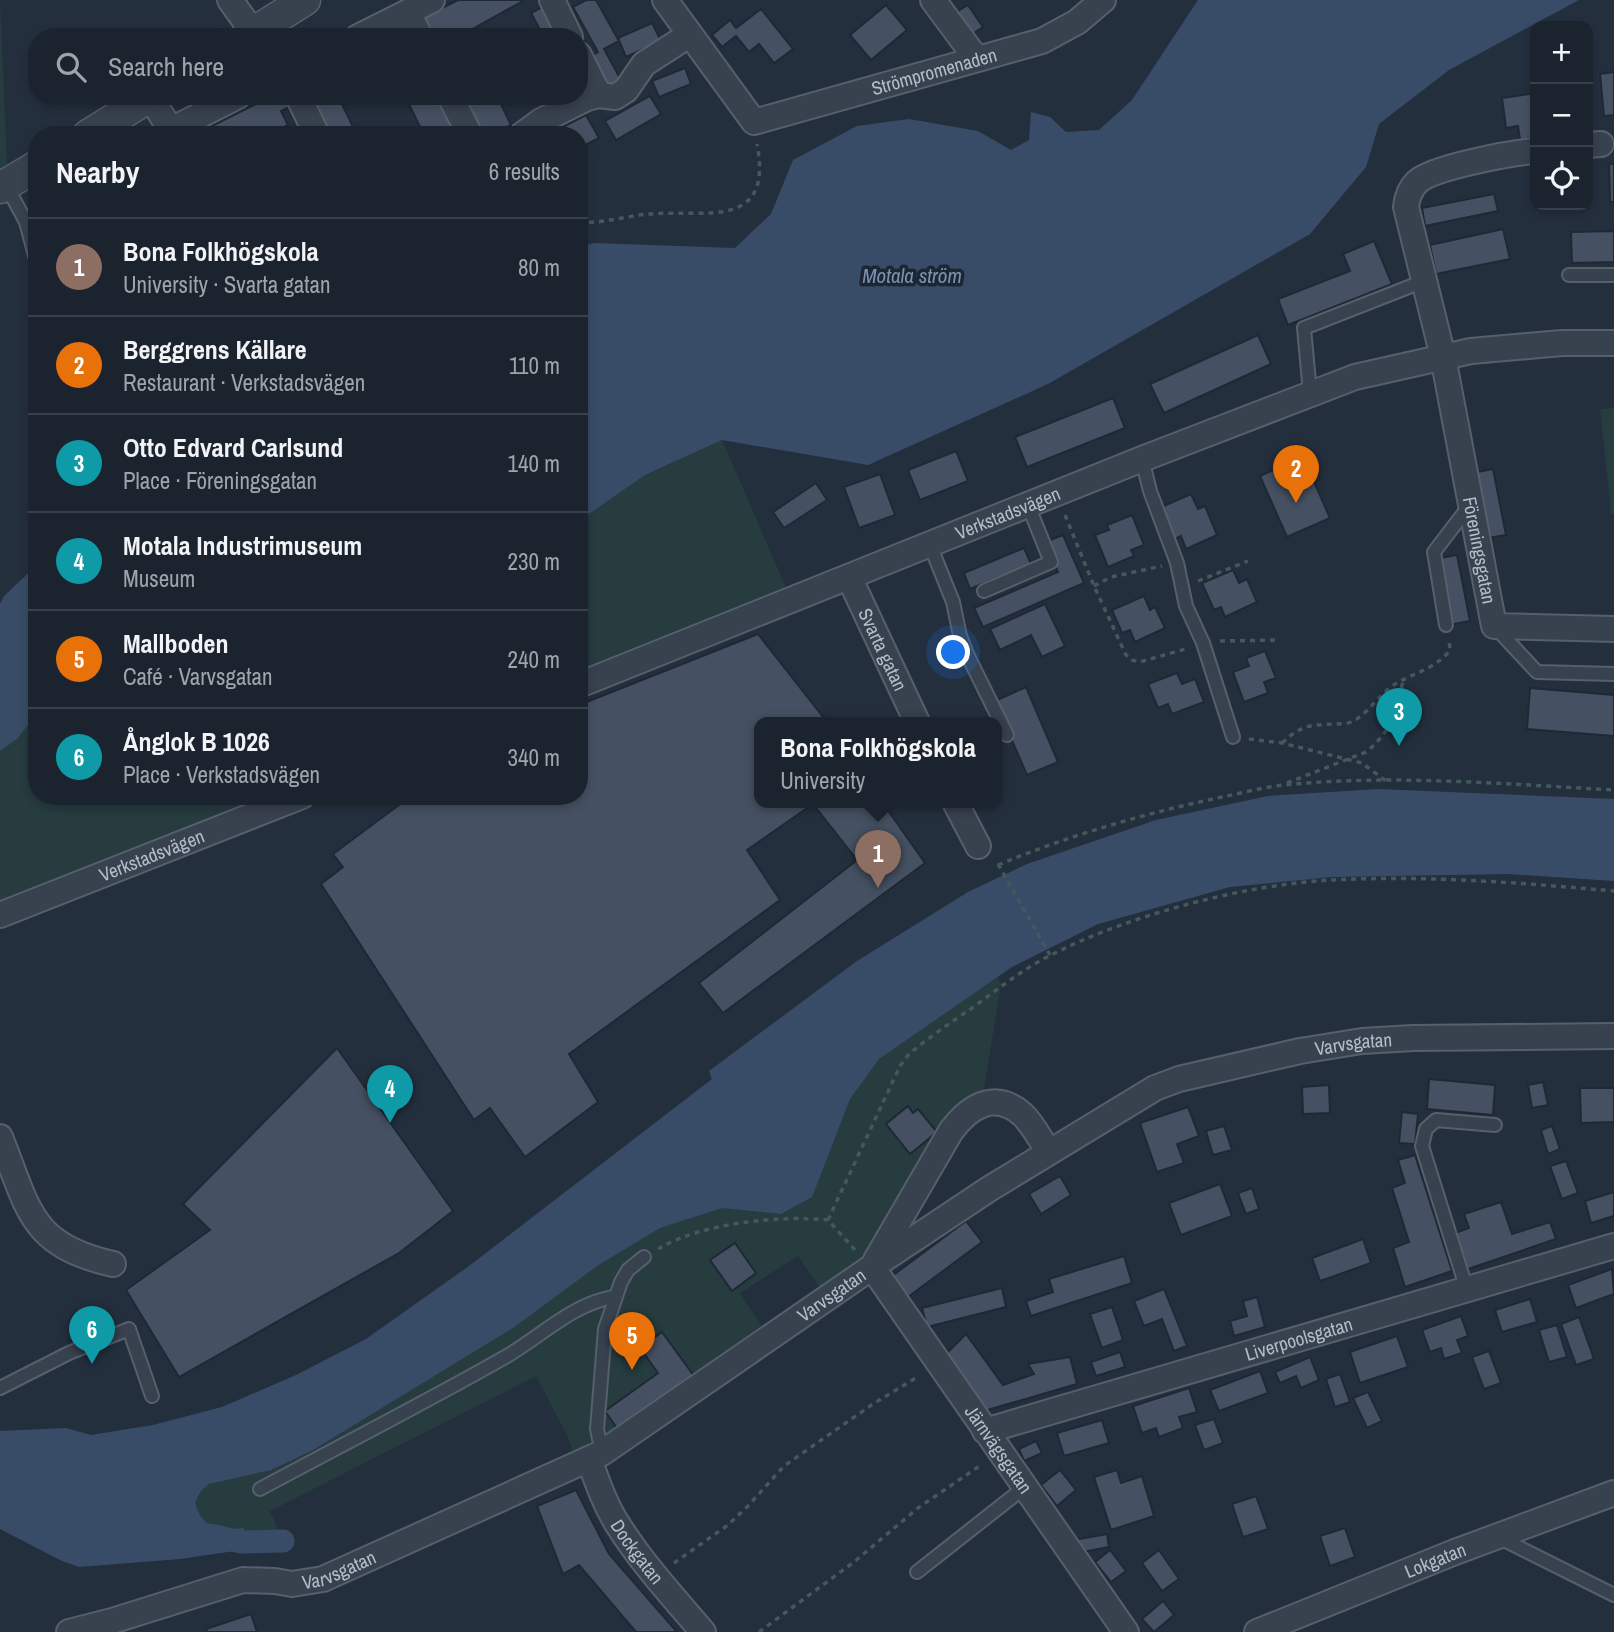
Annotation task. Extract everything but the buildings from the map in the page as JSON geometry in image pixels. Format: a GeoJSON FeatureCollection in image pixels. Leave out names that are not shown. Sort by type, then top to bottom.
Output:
{"type":"FeatureCollection","features":[{"type":"Feature","properties":{"kind":"street"},"geometry":{"type":"LineString","coordinates":[[230,0],[246,28]]}},
{"type":"Feature","properties":{"kind":"street"},"geometry":{"type":"LineString","coordinates":[[260,28],[305,0]]}},
{"type":"Feature","properties":{"kind":"street"},"geometry":{"type":"LineString","coordinates":[[376,28],[432,0]]}},
{"type":"Feature","properties":{"kind":"street"},"geometry":{"type":"LineString","coordinates":[[552,0],[566,28]]}},
{"type":"Feature","properties":{"kind":"street"},"geometry":{"type":"LineString","coordinates":[[665,0],[754,122]]}},
{"type":"Feature","properties":{"kind":"street"},"geometry":{"type":"LineString","coordinates":[[933,0],[976,58]]}},
{"type":"Feature","properties":{"kind":"street","name":"Strömpromenaden"},"geometry":{"type":"LineString","coordinates":[[754,122],[1051,37],[1077,22],[1103,0]]}},
{"type":"Feature","properties":{"kind":"street"},"geometry":{"type":"LineString","coordinates":[[408,12],[416,28]]}},
{"type":"Feature","properties":{"kind":"street"},"geometry":{"type":"LineString","coordinates":[[588,98],[599,95],[615,97],[626,90],[644,64],[689,35]]}},
{"type":"Feature","properties":{"kind":"street"},"geometry":{"type":"LineString","coordinates":[[588,73],[599,95]]}},
{"type":"Feature","properties":{"kind":"street"},"geometry":{"type":"LineString","coordinates":[[103,126],[137,105]]}},
{"type":"Feature","properties":{"kind":"street"},"geometry":{"type":"LineString","coordinates":[[155,105],[167,126]]}},
{"type":"Feature","properties":{"kind":"street"},"geometry":{"type":"LineString","coordinates":[[181,126],[221,105]]}},
{"type":"Feature","properties":{"kind":"street"},"geometry":{"type":"LineString","coordinates":[[302,105],[313,126]]}},
{"type":"Feature","properties":{"kind":"street"},"geometry":{"type":"LineString","coordinates":[[455,105],[465,126]]}},
{"type":"Feature","properties":{"kind":"street"},"geometry":{"type":"LineString","coordinates":[[534,126],[573,105]]}},
{"type":"Feature","properties":{"kind":"street"},"geometry":{"type":"LineString","coordinates":[[1443,357],[1406,207],[1407,197],[1419,180],[1431,175],[1500,155],[1530,152]]}},
{"type":"Feature","properties":{"kind":"street"},"geometry":{"type":"LineString","coordinates":[[3,187],[28,172]]}},
{"type":"Feature","properties":{"kind":"street","name":"Verkstadsvägen"},"geometry":{"type":"LineString","coordinates":[[588,681],[1142,459],[1355,377],[1443,357],[1503,347],[1614,343]]}},
{"type":"Feature","properties":{"kind":"street","name":"Föreningsgatan"},"geometry":{"type":"LineString","coordinates":[[1443,357],[1494,626],[1614,629]]}},
{"type":"Feature","properties":{"kind":"street","name":"Svarta gatan"},"geometry":{"type":"LineString","coordinates":[[849,576],[915,717]]}},
{"type":"Feature","properties":{"kind":"street","name":"Verkstadsvägen"},"geometry":{"type":"LineString","coordinates":[[0,915],[279,805]]}},
{"type":"Feature","properties":{"kind":"street"},"geometry":{"type":"LineString","coordinates":[[958,808],[978,846]]}},
{"type":"Feature","properties":{"kind":"street","name":"Varvsgatan"},"geometry":{"type":"LineString","coordinates":[[69,1632],[243,1580],[292,1584],[323,1578],[596,1456],[872,1266],[1048,1151],[1155,1088],[1179,1079],[1300,1051],[1362,1041],[1413,1038],[1614,1037]]}},
{"type":"Feature","properties":{"kind":"street"},"geometry":{"type":"LineString","coordinates":[[872,1266],[963,1114],[976,1106],[990,1103],[1007,1105],[1021,1113],[1048,1151]]}},
{"type":"Feature","properties":{"kind":"street"},"geometry":{"type":"LineString","coordinates":[[0,1137],[29,1210],[46,1234],[56,1243],[85,1258],[113,1264]]}},
{"type":"Feature","properties":{"kind":"street","name":"Liverpoolsgatan"},"geometry":{"type":"LineString","coordinates":[[985,1431],[1614,1246]]}},
{"type":"Feature","properties":{"kind":"street","name":"Järnvägsgatan"},"geometry":{"type":"LineString","coordinates":[[872,1266],[1126,1632]]}},
{"type":"Feature","properties":{"kind":"street","name":"Dockgatan"},"geometry":{"type":"LineString","coordinates":[[596,1456],[600,1489],[616,1523],[703,1632]]}},
{"type":"Feature","properties":{"kind":"street","name":"Lokgatan"},"geometry":{"type":"LineString","coordinates":[[1257,1632],[1614,1493]]}},
{"type":"Feature","properties":{"kind":"lane"},"geometry":{"type":"LineString","coordinates":[[3,187],[28,229]]}},
{"type":"Feature","properties":{"kind":"lane"},"geometry":{"type":"LineString","coordinates":[[1569,275],[1614,275]]}},
{"type":"Feature","properties":{"kind":"lane"},"geometry":{"type":"LineString","coordinates":[[1310,393],[1304,328],[1424,281]]}},
{"type":"Feature","properties":{"kind":"lane"},"geometry":{"type":"LineString","coordinates":[[1142,459],[1150,491],[1177,563],[1186,606],[1203,643],[1233,737]]}},
{"type":"Feature","properties":{"kind":"lane"},"geometry":{"type":"LineString","coordinates":[[1446,625],[1434,552],[1471,504]]}},
{"type":"Feature","properties":{"kind":"lane"},"geometry":{"type":"LineString","coordinates":[[984,592],[1051,562],[1028,505]]}},
{"type":"Feature","properties":{"kind":"lane"},"geometry":{"type":"LineString","coordinates":[[930,544],[953,602],[967,654],[998,717]]}},
{"type":"Feature","properties":{"kind":"lane"},"geometry":{"type":"LineString","coordinates":[[1494,626],[1537,672],[1614,674]]}},
{"type":"Feature","properties":{"kind":"lane"},"geometry":{"type":"LineString","coordinates":[[1002,725],[1007,735]]}},
{"type":"Feature","properties":{"kind":"lane"},"geometry":{"type":"LineString","coordinates":[[1467,1290],[1422,1146],[1426,1129],[1436,1120],[1495,1125]]}},
{"type":"Feature","properties":{"kind":"lane"},"geometry":{"type":"LineString","coordinates":[[596,1456],[605,1329],[614,1297],[628,1270],[644,1257]]}},
{"type":"Feature","properties":{"kind":"lane"},"geometry":{"type":"LineString","coordinates":[[260,1489],[509,1355],[575,1312],[600,1299],[614,1297]]}},
{"type":"Feature","properties":{"kind":"lane"},"geometry":{"type":"LineString","coordinates":[[0,1388],[69,1353],[129,1329],[152,1396]]}},
{"type":"Feature","properties":{"kind":"lane"},"geometry":{"type":"LineString","coordinates":[[917,1572],[1025,1488]]}},
{"type":"Feature","properties":{"kind":"lane"},"geometry":{"type":"LineString","coordinates":[[1497,1537],[1614,1595]]}},
{"type":"Feature","properties":{"kind":"path"},"geometry":{"type":"LineString","coordinates":[[588,221],[650,214],[726,212],[738,208],[749,201],[755,191],[758,175],[760,156],[754,122]]}},
{"type":"Feature","properties":{"kind":"path"},"geometry":{"type":"LineString","coordinates":[[1056,494],[1121,647],[1132,660],[1151,660],[1203,643],[1278,640]]}},
{"type":"Feature","properties":{"kind":"path"},"geometry":{"type":"LineString","coordinates":[[1182,587],[1248,561]]}},
{"type":"Feature","properties":{"kind":"path"},"geometry":{"type":"LineString","coordinates":[[1094,586],[1127,573],[1177,563]]}},
{"type":"Feature","properties":{"kind":"path"},"geometry":{"type":"LineString","coordinates":[[1282,743],[1294,731],[1310,724],[1349,723],[1389,688],[1442,660],[1450,650],[1446,625]]}},
{"type":"Feature","properties":{"kind":"path"},"geometry":{"type":"LineString","coordinates":[[1051,955],[998,865],[1030,852],[1163,810],[1282,785],[1366,752],[1388,730],[1396,711],[1403,679]]}},
{"type":"Feature","properties":{"kind":"path"},"geometry":{"type":"LineString","coordinates":[[1233,737],[1282,743],[1362,762],[1386,781]]}},
{"type":"Feature","properties":{"kind":"path"},"geometry":{"type":"LineString","coordinates":[[1282,785],[1386,781],[1614,790]]}},
{"type":"Feature","properties":{"kind":"path"},"geometry":{"type":"LineString","coordinates":[[828,1220],[900,1066],[908,1055],[1014,978],[1051,955],[1090,937],[1202,901],[1268,887],[1332,880],[1437,879],[1614,891]]}},
{"type":"Feature","properties":{"kind":"path"},"geometry":{"type":"LineString","coordinates":[[644,1257],[689,1234],[727,1225],[804,1218],[828,1220],[872,1266]]}},
{"type":"Feature","properties":{"kind":"path"},"geometry":{"type":"LineString","coordinates":[[656,1576],[728,1525],[784,1466],[939,1364]]}},
{"type":"Feature","properties":{"kind":"path"},"geometry":{"type":"LineString","coordinates":[[759,1632],[854,1562],[918,1508],[1000,1452]]}},
{"type":"Feature","properties":{"kind":"green space"},"geometry":{"type":"Polygon","coordinates":[[[0,0],[8,187],[0,192],[0,0]]]}},
{"type":"Feature","properties":{"kind":"green space"},"geometry":{"type":"Polygon","coordinates":[[[1614,408],[1614,514],[1611,514],[1600,409],[1614,408]]]}},
{"type":"Feature","properties":{"kind":"green space"},"geometry":{"type":"Polygon","coordinates":[[[722,440],[791,599],[588,680],[588,515],[645,475],[722,440]]]}},
{"type":"Feature","properties":{"kind":"green space"},"geometry":{"type":"Polygon","coordinates":[[[28,725],[28,805],[275,805],[0,915],[0,751],[17,739],[28,725]]]}},
{"type":"Feature","properties":{"kind":"green space"},"geometry":{"type":"Polygon","coordinates":[[[973,929],[1001,984],[983,1095],[861,1273],[827,1298],[798,1256],[740,1293],[770,1339],[578,1468],[568,1437],[536,1376],[270,1511],[283,1541],[241,1542],[152,1523],[346,1386],[973,929]]]}},
{"type":"Feature","properties":{"kind":"water","name":"Motala ström"},"geometry":{"type":"Polygon","coordinates":[[[1198,0],[1579,0],[1540,21],[1530,21],[1530,26],[1449,70],[1379,124],[1366,167],[1310,234],[1048,384],[868,465],[722,440],[645,475],[588,515],[588,244],[735,248],[771,214],[793,160],[857,126],[909,119],[978,131],[1011,150],[1029,140],[1031,112],[1050,117],[1066,132],[1099,130],[1132,100],[1198,0]]]}},
{"type":"Feature","properties":{"kind":"water"},"geometry":{"type":"Polygon","coordinates":[[[28,573],[28,725],[17,739],[0,751],[0,604],[4,596],[28,573]]]}},
{"type":"Feature","properties":{"kind":"water"},"geometry":{"type":"Polygon","coordinates":[[[1378,789],[1614,799],[1614,881],[1508,874],[1332,877],[1230,887],[1098,924],[1012,967],[879,1059],[850,1099],[812,1197],[781,1214],[722,1208],[660,1228],[597,1266],[513,1328],[313,1450],[271,1470],[209,1484],[195,1502],[202,1518],[213,1527],[244,1528],[241,1542],[248,1549],[180,1559],[79,1567],[0,1529],[0,1431],[66,1428],[91,1435],[153,1425],[222,1407],[296,1375],[366,1339],[469,1266],[712,1079],[709,1071],[857,961],[968,892],[1027,864],[1156,820],[1268,796],[1378,789]]]}},
{"type":"Feature","properties":{"kind":"waterway"},"geometry":{"type":"LineString","coordinates":[[210,1535],[241,1542],[283,1541]]}},
{"type":"Feature","properties":{"kind":"place","name":"Berggrens Källare"},"geometry":{"type":"Point","coordinates":[1296,503]}},
{"type":"Feature","properties":{"kind":"place","name":"Otto Edvard Carlsund"},"geometry":{"type":"Point","coordinates":[1399,746]}},
{"type":"Feature","properties":{"kind":"place","name":"Bona Folkhögskola"},"geometry":{"type":"Point","coordinates":[878,888]}},
{"type":"Feature","properties":{"kind":"place","name":"Motala Industrimuseum"},"geometry":{"type":"Point","coordinates":[390,1123]}},
{"type":"Feature","properties":{"kind":"place","name":"Ånglok B 1026"},"geometry":{"type":"Point","coordinates":[92,1364]}},
{"type":"Feature","properties":{"kind":"place","name":"Mallboden"},"geometry":{"type":"Point","coordinates":[632,1370]}}]}
